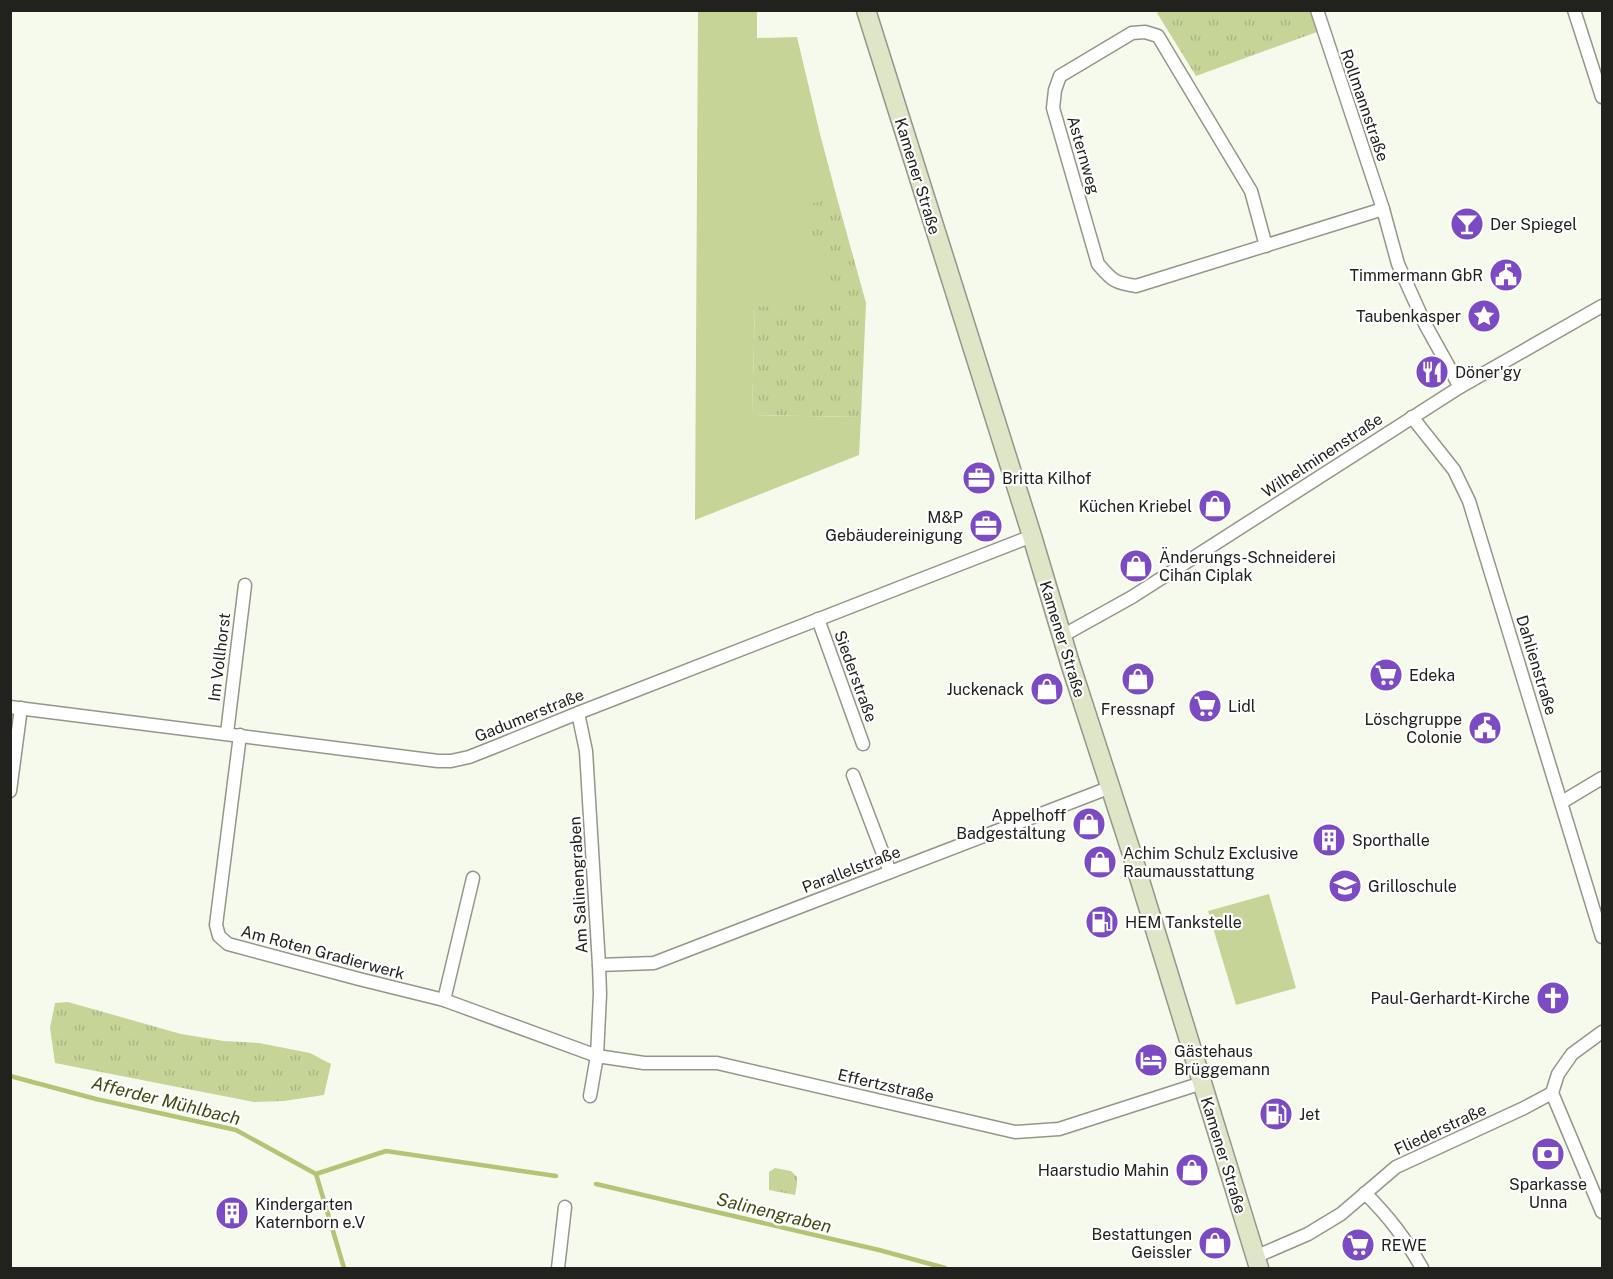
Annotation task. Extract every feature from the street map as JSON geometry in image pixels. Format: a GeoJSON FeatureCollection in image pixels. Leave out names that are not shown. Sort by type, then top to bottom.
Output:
{"type":"FeatureCollection","features":[{"type":"Feature","properties":{"kind":"main road","name":"Kamener Straße"},"geometry":{"type":"LineString","coordinates":[[866,10],[1111,787],[1257,1263]]}},
{"type":"Feature","properties":{"kind":"street","name":"Rollmannstraße"},"geometry":{"type":"LineString","coordinates":[[1317,10],[1383,209],[1398,264],[1425,324],[1460,387]]}},
{"type":"Feature","properties":{"kind":"street"},"geometry":{"type":"LineString","coordinates":[[1574,10],[1602,97]]}},
{"type":"Feature","properties":{"kind":"street","name":"Asternweg"},"geometry":{"type":"LineString","coordinates":[[1266,246],[1251,192],[1158,36],[1145,32],[1132,33],[1060,76],[1055,90],[1053,108],[1098,264],[1113,280],[1123,285],[1136,286],[1266,246],[1383,209]]}},
{"type":"Feature","properties":{"kind":"street","name":"Wilhelminenstraße"},"geometry":{"type":"LineString","coordinates":[[1062,636],[1132,597],[1460,387],[1602,306]]}},
{"type":"Feature","properties":{"kind":"street","name":"Dahlienstraße"},"geometry":{"type":"LineString","coordinates":[[1412,417],[1454,470],[1469,501],[1563,802],[1602,937]]}},
{"type":"Feature","properties":{"kind":"street","name":"Gadumerstraße"},"geometry":{"type":"LineString","coordinates":[[16,708],[438,761],[469,757],[1032,536]]}},
{"type":"Feature","properties":{"kind":"street","name":"Im Vollhorst"},"geometry":{"type":"LineString","coordinates":[[226,734],[245,585]]}},
{"type":"Feature","properties":{"kind":"street","name":"Siederstraße"},"geometry":{"type":"LineString","coordinates":[[818,619],[863,744]]}},
{"type":"Feature","properties":{"kind":"street"},"geometry":{"type":"LineString","coordinates":[[10,790],[16,708]]}},
{"type":"Feature","properties":{"kind":"street","name":"Am Salinengraben"},"geometry":{"type":"LineString","coordinates":[[578,713],[586,751],[599,965],[597,1056]]}},
{"type":"Feature","properties":{"kind":"street","name":"Am Roten Gradierwerk"},"geometry":{"type":"LineString","coordinates":[[240,735],[216,925],[219,936],[228,944],[359,980],[444,1000],[597,1056]]}},
{"type":"Feature","properties":{"kind":"street"},"geometry":{"type":"LineString","coordinates":[[853,775],[890,872]]}},
{"type":"Feature","properties":{"kind":"street"},"geometry":{"type":"LineString","coordinates":[[1563,802],[1602,778]]}},
{"type":"Feature","properties":{"kind":"street","name":"Parallelstraße"},"geometry":{"type":"LineString","coordinates":[[599,965],[654,963],[1111,787]]}},
{"type":"Feature","properties":{"kind":"street"},"geometry":{"type":"LineString","coordinates":[[444,1000],[473,878]]}},
{"type":"Feature","properties":{"kind":"street"},"geometry":{"type":"LineString","coordinates":[[1602,1032],[1572,1054],[1558,1074],[1552,1093],[1602,1212]]}},
{"type":"Feature","properties":{"kind":"street"},"geometry":{"type":"LineString","coordinates":[[591,1096],[597,1056]]}},
{"type":"Feature","properties":{"kind":"street","name":"Effertzstraße"},"geometry":{"type":"LineString","coordinates":[[597,1056],[644,1064],[717,1063],[1015,1132],[1059,1129],[1202,1083]]}},
{"type":"Feature","properties":{"kind":"street","name":"Fliederstraße"},"geometry":{"type":"LineString","coordinates":[[1257,1263],[1341,1214],[1396,1167],[1552,1093]]}},
{"type":"Feature","properties":{"kind":"street"},"geometry":{"type":"LineString","coordinates":[[1365,1193],[1386,1214],[1408,1243],[1422,1269]]}},
{"type":"Feature","properties":{"kind":"street"},"geometry":{"type":"LineString","coordinates":[[558,1269],[565,1207]]}},
{"type":"Feature","properties":{"kind":"green space"},"geometry":{"type":"Polygon","coordinates":[[[1162,10],[1310,11],[1317,32],[1196,76],[1157,13],[1162,10]]]}},
{"type":"Feature","properties":{"kind":"green space"},"geometry":{"type":"Polygon","coordinates":[[[698,11],[757,11],[757,38],[797,37],[837,198],[809,204],[809,257],[823,257],[825,304],[755,307],[752,415],[861,417],[859,455],[695,520],[698,11]]]}},
{"type":"Feature","properties":{"kind":"green space"},"geometry":{"type":"Polygon","coordinates":[[[837,198],[866,303],[861,417],[752,415],[755,307],[823,257],[809,258],[809,203],[837,198]]]}},
{"type":"Feature","properties":{"kind":"green space"},"geometry":{"type":"Polygon","coordinates":[[[1269,894],[1296,988],[1236,1005],[1208,911],[1269,894]]]}},
{"type":"Feature","properties":{"kind":"green space"},"geometry":{"type":"Polygon","coordinates":[[[68,1002],[181,1034],[224,1041],[259,1043],[310,1053],[331,1064],[324,1095],[284,1101],[254,1102],[55,1063],[50,1028],[55,1003],[68,1002]]]}},
{"type":"Feature","properties":{"kind":"green space"},"geometry":{"type":"Polygon","coordinates":[[[775,1168],[791,1171],[797,1177],[795,1195],[769,1190],[769,1172],[775,1168]]]}},
{"type":"Feature","properties":{"kind":"waterway","name":"Afferder Mühlbach"},"geometry":{"type":"LineString","coordinates":[[10,1076],[96,1099],[236,1130],[316,1174],[344,1268]]}},
{"type":"Feature","properties":{"kind":"waterway","name":"Salinengraben"},"geometry":{"type":"LineString","coordinates":[[316,1174],[386,1151],[556,1176]]}},
{"type":"Feature","properties":{"kind":"waterway","name":"Salinengraben"},"geometry":{"type":"LineString","coordinates":[[596,1184],[879,1250],[945,1268]]}},
{"type":"Feature","properties":{"kind":"place","name":"Der Spiegel"},"geometry":{"type":"Point","coordinates":[1467,224]}},
{"type":"Feature","properties":{"kind":"place","name":"Timmermann GbR"},"geometry":{"type":"Point","coordinates":[1506,275]}},
{"type":"Feature","properties":{"kind":"place","name":"Taubenkasper"},"geometry":{"type":"Point","coordinates":[1484,316]}},
{"type":"Feature","properties":{"kind":"place","name":"Döner'gy"},"geometry":{"type":"Point","coordinates":[1432,372]}},
{"type":"Feature","properties":{"kind":"place","name":"Britta Kilhof"},"geometry":{"type":"Point","coordinates":[979,478]}},
{"type":"Feature","properties":{"kind":"place","name":"Küchen Kriebel"},"geometry":{"type":"Point","coordinates":[1215,506]}},
{"type":"Feature","properties":{"kind":"place","name":"M&P Gebäudereinigung"},"geometry":{"type":"Point","coordinates":[986,526]}},
{"type":"Feature","properties":{"kind":"place","name":"Änderungs-Schneiderei Cihan Ciplak"},"geometry":{"type":"Point","coordinates":[1136,566]}},
{"type":"Feature","properties":{"kind":"place","name":"Edeka"},"geometry":{"type":"Point","coordinates":[1386,675]}},
{"type":"Feature","properties":{"kind":"place","name":"Fressnapf"},"geometry":{"type":"Point","coordinates":[1138,679]}},
{"type":"Feature","properties":{"kind":"place","name":"Juckenack"},"geometry":{"type":"Point","coordinates":[1047,689]}},
{"type":"Feature","properties":{"kind":"place","name":"Lidl"},"geometry":{"type":"Point","coordinates":[1205,706]}},
{"type":"Feature","properties":{"kind":"place","name":"Löschgruppe Colonie"},"geometry":{"type":"Point","coordinates":[1485,728]}},
{"type":"Feature","properties":{"kind":"place","name":"Appelhoff Badgestaltung"},"geometry":{"type":"Point","coordinates":[1089,824]}},
{"type":"Feature","properties":{"kind":"place","name":"Sporthalle"},"geometry":{"type":"Point","coordinates":[1329,840]}},
{"type":"Feature","properties":{"kind":"place","name":"Achim Schulz Exclusive Raumausstattung"},"geometry":{"type":"Point","coordinates":[1100,862]}},
{"type":"Feature","properties":{"kind":"place","name":"Grilloschule"},"geometry":{"type":"Point","coordinates":[1345,886]}},
{"type":"Feature","properties":{"kind":"place","name":"HEM Tankstelle"},"geometry":{"type":"Point","coordinates":[1102,922]}},
{"type":"Feature","properties":{"kind":"place","name":"Paul-Gerhardt-Kirche"},"geometry":{"type":"Point","coordinates":[1553,998]}},
{"type":"Feature","properties":{"kind":"place","name":"Gästehaus Brüggemann"},"geometry":{"type":"Point","coordinates":[1151,1060]}},
{"type":"Feature","properties":{"kind":"place","name":"Jet"},"geometry":{"type":"Point","coordinates":[1276,1114]}},
{"type":"Feature","properties":{"kind":"place","name":"Sparkasse Unna"},"geometry":{"type":"Point","coordinates":[1548,1154]}},
{"type":"Feature","properties":{"kind":"place","name":"Haarstudio Mahin"},"geometry":{"type":"Point","coordinates":[1192,1170]}},
{"type":"Feature","properties":{"kind":"place","name":"Kindergarten Katernborn e.V"},"geometry":{"type":"Point","coordinates":[232,1213]}},
{"type":"Feature","properties":{"kind":"place","name":"Bestattungen Geissler"},"geometry":{"type":"Point","coordinates":[1215,1243]}},
{"type":"Feature","properties":{"kind":"place","name":"REWE"},"geometry":{"type":"Point","coordinates":[1358,1245]}}]}
